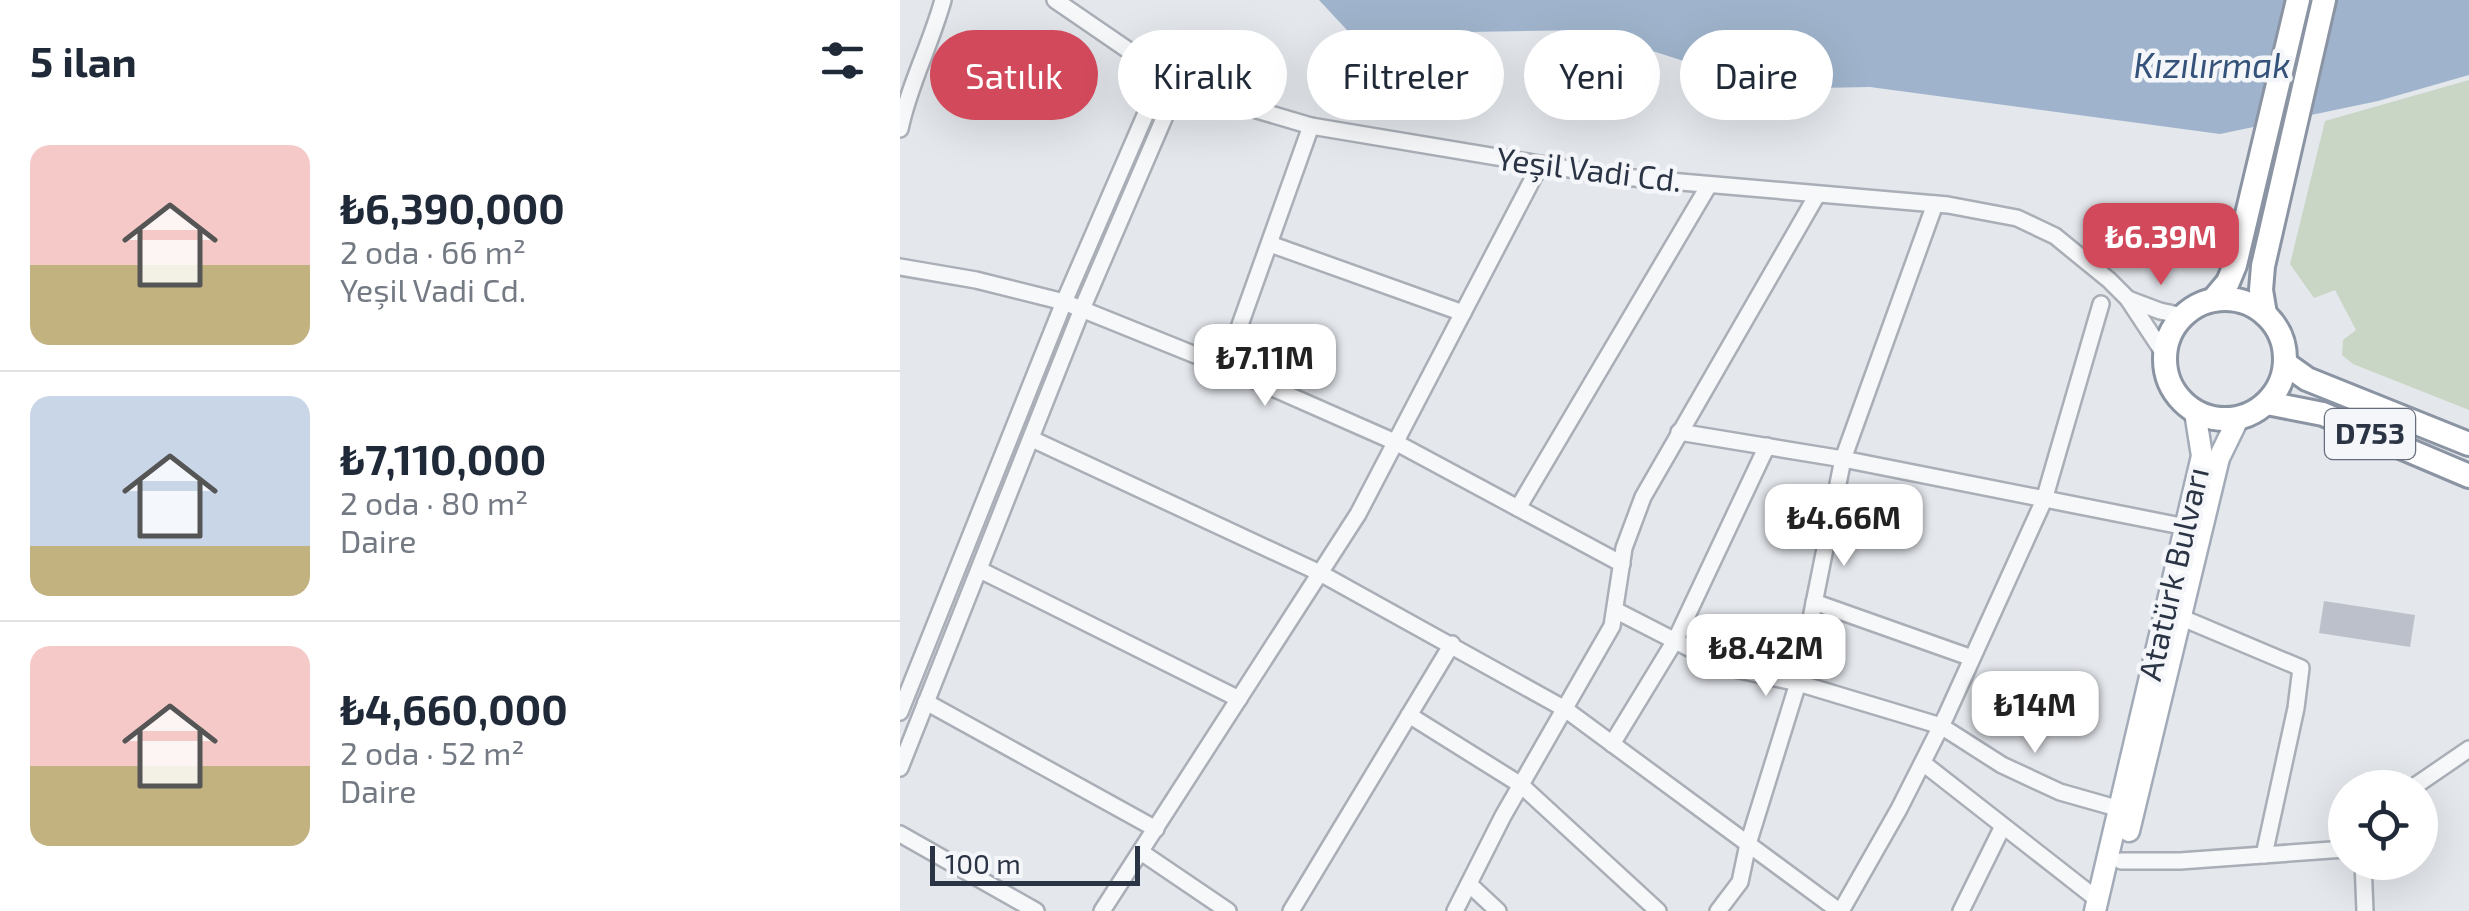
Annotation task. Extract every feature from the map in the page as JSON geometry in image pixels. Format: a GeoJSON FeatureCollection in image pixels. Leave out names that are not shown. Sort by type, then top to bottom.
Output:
{"type":"FeatureCollection","features":[{"type":"Feature","properties":{"kind":"highway"},"geometry":{"type":"LineString","coordinates":[[2164,355],[2170,334],[2183,316],[2213,300],[2228,282],[2298,0]]}},
{"type":"Feature","properties":{"kind":"highway"},"geometry":{"type":"LineString","coordinates":[[2265,314],[2264,266],[2324,0]]}},
{"type":"Feature","properties":{"kind":"highway"},"geometry":{"type":"LineString","coordinates":[[2194,412],[2216,419],[2238,418],[2267,403],[2280,385],[2286,364],[2279,331],[2265,314],[2246,302],[2213,300]]}},
{"type":"Feature","properties":{"kind":"highway","name":"Atatürk Bulvarı"},"geometry":{"type":"LineString","coordinates":[[2164,355],[2172,388],[2194,412]]}},
{"type":"Feature","properties":{"kind":"highway","name":"D753"},"geometry":{"type":"LineString","coordinates":[[2286,364],[2307,380],[2469,444]]}},
{"type":"Feature","properties":{"kind":"highway","name":"D753"},"geometry":{"type":"LineString","coordinates":[[2267,403],[2323,414],[2469,476]]}},
{"type":"Feature","properties":{"kind":"main road","name":"Atatürk Bulvarı"},"geometry":{"type":"LineString","coordinates":[[2101,907],[2202,456],[2194,412]]}},
{"type":"Feature","properties":{"kind":"main road","name":"Atatürk Bulvarı"},"geometry":{"type":"LineString","coordinates":[[2101,907],[2122,861],[2218,458],[2238,418]]}},
{"type":"Feature","properties":{"kind":"street"},"geometry":{"type":"LineString","coordinates":[[900,129],[902,110],[934,34],[943,0]]}},
{"type":"Feature","properties":{"kind":"street","name":"Yeşil Vadi Cd."},"geometry":{"type":"LineString","coordinates":[[1054,0],[1118,43]]}},
{"type":"Feature","properties":{"kind":"street","name":"Yeşil Vadi Cd."},"geometry":{"type":"LineString","coordinates":[[1287,119],[1311,126],[1612,176],[1935,204],[2017,218],[2055,236],[2128,298]]}},
{"type":"Feature","properties":{"kind":"street"},"geometry":{"type":"LineString","coordinates":[[900,712],[1064,302],[1143,120]]}},
{"type":"Feature","properties":{"kind":"street"},"geometry":{"type":"LineString","coordinates":[[900,768],[1082,309],[1163,120]]}},
{"type":"Feature","properties":{"kind":"street"},"geometry":{"type":"LineString","coordinates":[[1225,366],[1311,126]]}},
{"type":"Feature","properties":{"kind":"street"},"geometry":{"type":"LineString","coordinates":[[1102,911],[1358,514],[1540,165]]}},
{"type":"Feature","properties":{"kind":"street"},"geometry":{"type":"LineString","coordinates":[[1518,508],[1709,185]]}},
{"type":"Feature","properties":{"kind":"street"},"geometry":{"type":"LineString","coordinates":[[1455,911],[1612,626],[1624,548],[1642,497],[1817,195]]}},
{"type":"Feature","properties":{"kind":"street"},"geometry":{"type":"LineString","coordinates":[[1718,911],[1740,882],[1798,683],[1843,458],[1935,204]]}},
{"type":"Feature","properties":{"kind":"street"},"geometry":{"type":"LineString","coordinates":[[1270,244],[1463,312]]}},
{"type":"Feature","properties":{"kind":"street"},"geometry":{"type":"LineString","coordinates":[[900,268],[976,280],[1064,302],[1225,366],[1395,442],[1622,564]]}},
{"type":"Feature","properties":{"kind":"street"},"geometry":{"type":"LineString","coordinates":[[2128,298],[2160,312],[2183,316]]}},
{"type":"Feature","properties":{"kind":"street"},"geometry":{"type":"LineString","coordinates":[[2128,298],[2164,355]]}},
{"type":"Feature","properties":{"kind":"street"},"geometry":{"type":"LineString","coordinates":[[1032,440],[1320,572],[1564,709],[1840,911],[1942,726],[2044,500],[2101,304]]}},
{"type":"Feature","properties":{"kind":"street"},"geometry":{"type":"LineString","coordinates":[[1679,432],[1843,458],[2186,527]]}},
{"type":"Feature","properties":{"kind":"street"},"geometry":{"type":"LineString","coordinates":[[1612,744],[1676,639],[1767,446]]}},
{"type":"Feature","properties":{"kind":"street"},"geometry":{"type":"LineString","coordinates":[[980,570],[1239,699]]}},
{"type":"Feature","properties":{"kind":"street"},"geometry":{"type":"LineString","coordinates":[[1814,602],[1972,658]]}},
{"type":"Feature","properties":{"kind":"street"},"geometry":{"type":"LineString","coordinates":[[1615,610],[1726,667],[1798,683],[1942,726],[2002,765],[2060,792],[2120,809]]}},
{"type":"Feature","properties":{"kind":"street"},"geometry":{"type":"LineString","coordinates":[[2180,617],[2301,668],[2264,855]]}},
{"type":"Feature","properties":{"kind":"street"},"geometry":{"type":"LineString","coordinates":[[1291,911],[1452,644]]}},
{"type":"Feature","properties":{"kind":"street"},"geometry":{"type":"LineString","coordinates":[[926,702],[1156,829]]}},
{"type":"Feature","properties":{"kind":"street"},"geometry":{"type":"LineString","coordinates":[[1409,714],[1521,785],[1658,911]]}},
{"type":"Feature","properties":{"kind":"street"},"geometry":{"type":"LineString","coordinates":[[2438,770],[2469,749]]}},
{"type":"Feature","properties":{"kind":"street"},"geometry":{"type":"LineString","coordinates":[[1922,763],[2101,907]]}},
{"type":"Feature","properties":{"kind":"street"},"geometry":{"type":"LineString","coordinates":[[1960,911],[2003,826]]}},
{"type":"Feature","properties":{"kind":"street"},"geometry":{"type":"LineString","coordinates":[[900,834],[1036,911]]}},
{"type":"Feature","properties":{"kind":"street"},"geometry":{"type":"LineString","coordinates":[[2122,861],[2180,861],[2328,849]]}},
{"type":"Feature","properties":{"kind":"street"},"geometry":{"type":"LineString","coordinates":[[1141,852],[1228,911]]}},
{"type":"Feature","properties":{"kind":"street"},"geometry":{"type":"LineString","coordinates":[[2364,880],[2365,911]]}},
{"type":"Feature","properties":{"kind":"street"},"geometry":{"type":"LineString","coordinates":[[1469,884],[1498,911]]}},
{"type":"Feature","properties":{"kind":"green space"},"geometry":{"type":"Polygon","coordinates":[[[2469,80],[2469,410],[2353,364],[2342,355],[2343,340],[2356,330],[2335,290],[2314,298],[2290,264],[2325,121],[2469,80]]]}},
{"type":"Feature","properties":{"kind":"water","name":"Kızılırmak"},"geometry":{"type":"Polygon","coordinates":[[[1319,0],[2469,0],[2469,75],[2378,101],[2220,134],[1870,87],[1833,88],[1833,30],[1680,30],[1680,60],[1660,53],[1660,30],[1347,30],[1319,0]]]}},
{"type":"Feature","properties":{"kind":"building"},"geometry":{"type":"Polygon","coordinates":[[[2324,601],[2415,615],[2410,647],[2319,633],[2324,601]]]}}]}
